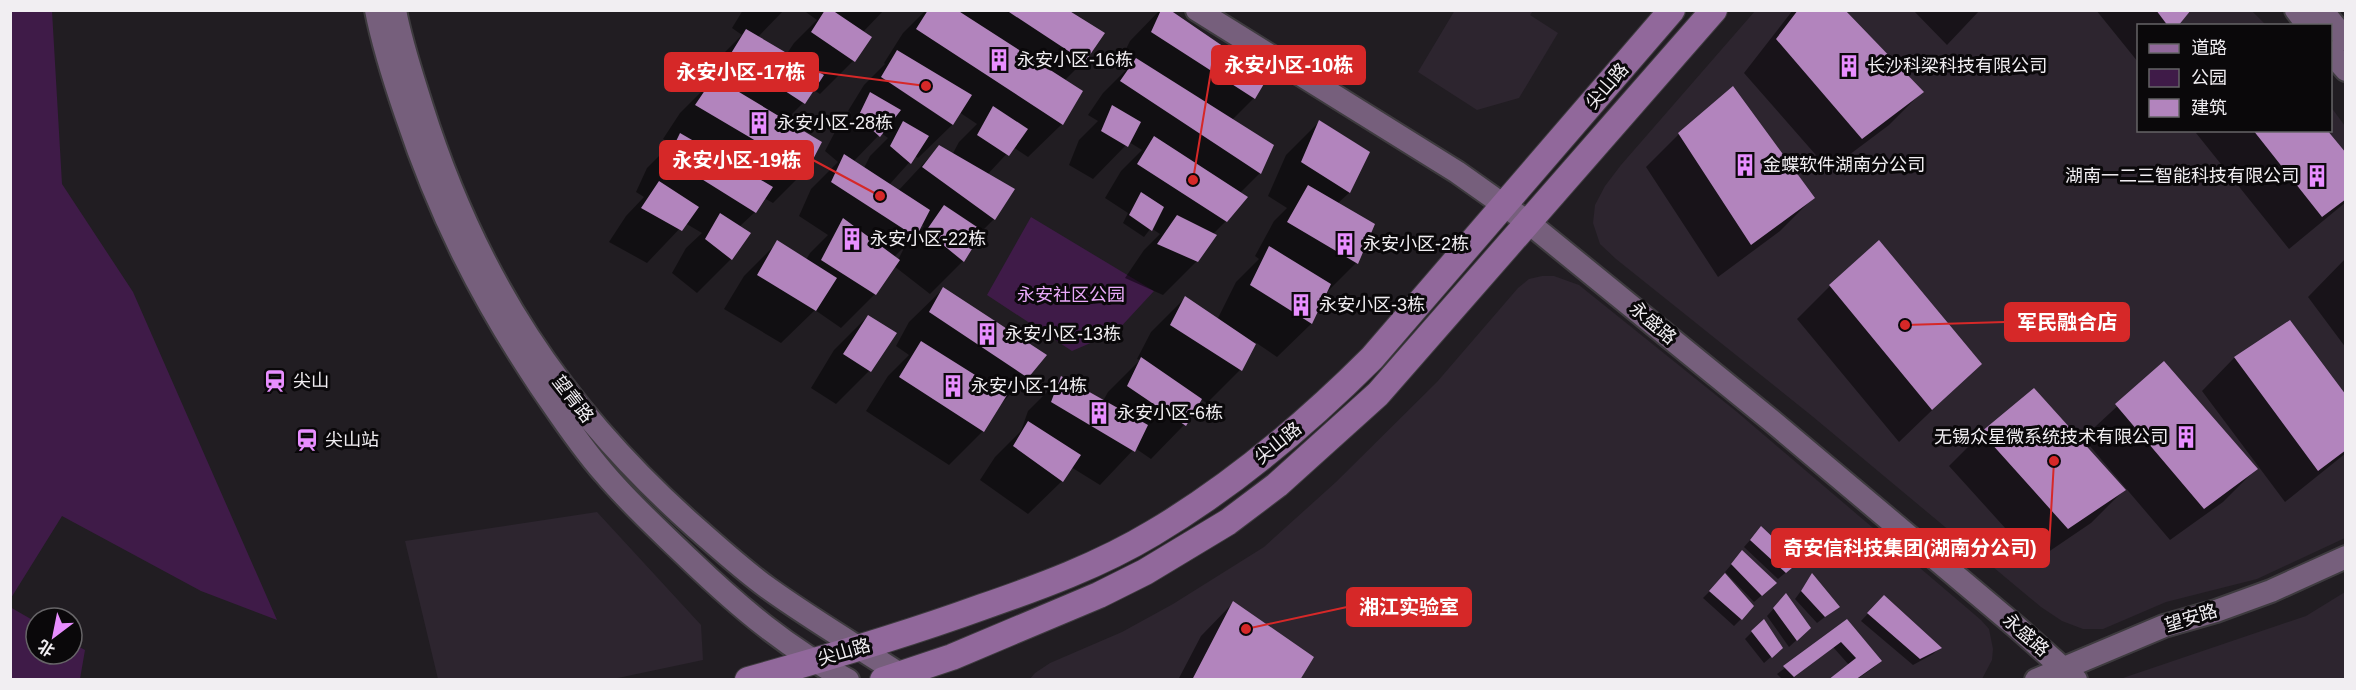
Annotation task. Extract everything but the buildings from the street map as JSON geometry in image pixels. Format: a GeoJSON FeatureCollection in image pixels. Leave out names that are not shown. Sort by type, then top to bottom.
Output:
{"type":"FeatureCollection","features":[{"type":"Feature","properties":{"kind":"main road","name":"尖山路"},"geometry":{"type":"LineString","coordinates":[[748,680],[912,633],[1033,589],[1152,534],[1211,494],[1271,450],[1333,396],[1372,358],[1672,10]]}},
{"type":"Feature","properties":{"kind":"main road","name":"尖山路"},"geometry":{"type":"LineString","coordinates":[[898,678],[1099,595],[1189,546],[1254,504],[1312,456],[1378,394],[1714,10]]}},
{"type":"Feature","properties":{"kind":"street","name":"望青路"},"geometry":{"type":"LineString","coordinates":[[376,10],[381,36],[410,126],[450,230],[504,333],[560,416],[603,472],[652,524],[754,618],[814,661],[848,680]]}},
{"type":"Feature","properties":{"kind":"street","name":"望青路"},"geometry":{"type":"LineString","coordinates":[[395,10],[434,146],[476,245],[537,350],[571,398],[633,468],[723,551],[768,588],[859,648],[898,678]]}},
{"type":"Feature","properties":{"kind":"street","name":"永盛路"},"geometry":{"type":"LineString","coordinates":[[1197,10],[1507,201]]}},
{"type":"Feature","properties":{"kind":"street","name":"永盛路"},"geometry":{"type":"LineString","coordinates":[[1215,10],[1461,164],[1532,219],[2073,674]]}},
{"type":"Feature","properties":{"kind":"street"},"geometry":{"type":"LineString","coordinates":[[2296,10],[2306,24]]}},
{"type":"Feature","properties":{"kind":"street"},"geometry":{"type":"LineString","coordinates":[[2322,10],[2346,40]]}},
{"type":"Feature","properties":{"kind":"street"},"geometry":{"type":"LineString","coordinates":[[2332,53],[2346,70]]}},
{"type":"Feature","properties":{"kind":"street","name":"望安路"},"geometry":{"type":"LineString","coordinates":[[2073,674],[2164,626],[2216,611],[2271,591],[2346,557]]}},
{"type":"Feature","properties":{"kind":"street","name":"望安路"},"geometry":{"type":"LineString","coordinates":[[2036,680],[2073,674],[2167,634],[2274,600],[2346,567]]}},
{"type":"Feature","properties":{"kind":"shaded area"},"geometry":{"type":"Polygon","coordinates":[[[1455,10],[1533,11],[1530,15],[1558,33],[1519,98],[1477,110],[1418,72],[1455,10]]]}},
{"type":"Feature","properties":{"kind":"shaded area"},"geometry":{"type":"Polygon","coordinates":[[[1755,11],[2252,11],[2265,24],[2137,24],[2137,132],[2332,132],[2332,108],[2345,126],[2345,538],[2257,579],[2166,602],[2103,629],[2083,629],[2062,621],[2041,607],[1812,416],[1600,244],[1593,223],[1595,205],[1605,186],[1755,11]]]}},
{"type":"Feature","properties":{"kind":"shaded area"},"geometry":{"type":"Polygon","coordinates":[[[1554,276],[1579,285],[1737,412],[1981,620],[1989,629],[1993,649],[1992,660],[1982,679],[1029,680],[1050,663],[1122,632],[1173,604],[1264,547],[1336,482],[1437,382],[1518,288],[1529,279],[1554,276]]]}},
{"type":"Feature","properties":{"kind":"shaded area"},"geometry":{"type":"Polygon","coordinates":[[[597,512],[701,625],[703,660],[613,679],[438,679],[405,541],[597,512]]]}},
{"type":"Feature","properties":{"kind":"shaded area"},"geometry":{"type":"Polygon","coordinates":[[[2345,592],[2345,679],[2120,679],[2306,616],[2345,592]]]}},
{"type":"Feature","properties":{"kind":"green space"},"geometry":{"type":"Polygon","coordinates":[[[11,10],[52,11],[62,184],[133,292],[277,620],[201,591],[62,516],[11,598],[11,10]]]}},
{"type":"Feature","properties":{"kind":"green space","name":"永安社区公园"},"geometry":{"type":"Polygon","coordinates":[[[1031,217],[1154,291],[1116,332],[1072,351],[987,295],[1031,217]]]}},
{"type":"Feature","properties":{"kind":"green space"},"geometry":{"type":"Polygon","coordinates":[[[10,607],[24,615],[24,666],[82,666],[80,679],[11,679],[10,607]]]}},
{"type":"Feature","properties":{"kind":"place","name":"永安小区-16栋"},"geometry":{"type":"Point","coordinates":[999,60]}},
{"type":"Feature","properties":{"kind":"place","name":"长沙科梁科技有限公司"},"geometry":{"type":"Point","coordinates":[1849,66]}},
{"type":"Feature","properties":{"kind":"place","name":"永安小区-17栋"},"geometry":{"type":"Point","coordinates":[926,86]}},
{"type":"Feature","properties":{"kind":"place","name":"永安小区-28栋"},"geometry":{"type":"Point","coordinates":[759,123]}},
{"type":"Feature","properties":{"kind":"place","name":"金蝶软件湖南分公司"},"geometry":{"type":"Point","coordinates":[1745,165]}},
{"type":"Feature","properties":{"kind":"place","name":"湖南一二三智能科技有限公司"},"geometry":{"type":"Point","coordinates":[2317,176]}},
{"type":"Feature","properties":{"kind":"place","name":"永安小区-10栋"},"geometry":{"type":"Point","coordinates":[1193,180]}},
{"type":"Feature","properties":{"kind":"place","name":"永安小区-19栋"},"geometry":{"type":"Point","coordinates":[880,196]}},
{"type":"Feature","properties":{"kind":"place","name":"永安小区-22栋"},"geometry":{"type":"Point","coordinates":[852,239]}},
{"type":"Feature","properties":{"kind":"place","name":"永安小区-2栋"},"geometry":{"type":"Point","coordinates":[1345,244]}},
{"type":"Feature","properties":{"kind":"place","name":"永安小区-3栋"},"geometry":{"type":"Point","coordinates":[1301,305]}},
{"type":"Feature","properties":{"kind":"place","name":"军民融合店"},"geometry":{"type":"Point","coordinates":[1905,325]}},
{"type":"Feature","properties":{"kind":"place","name":"永安小区-13栋"},"geometry":{"type":"Point","coordinates":[987,334]}},
{"type":"Feature","properties":{"kind":"place","name":"尖山"},"geometry":{"type":"Point","coordinates":[275,381]}},
{"type":"Feature","properties":{"kind":"place","name":"永安小区-14栋"},"geometry":{"type":"Point","coordinates":[953,386]}},
{"type":"Feature","properties":{"kind":"place","name":"永安小区-6栋"},"geometry":{"type":"Point","coordinates":[1099,413]}},
{"type":"Feature","properties":{"kind":"place","name":"无锡众星微系统技术有限公司"},"geometry":{"type":"Point","coordinates":[2186,437]}},
{"type":"Feature","properties":{"kind":"place","name":"尖山站"},"geometry":{"type":"Point","coordinates":[307,440]}},
{"type":"Feature","properties":{"kind":"place","name":"奇安信科技集团(湖南分公司)"},"geometry":{"type":"Point","coordinates":[2054,461]}},
{"type":"Feature","properties":{"kind":"place","name":"湘江实验室"},"geometry":{"type":"Point","coordinates":[1246,629]}}]}
